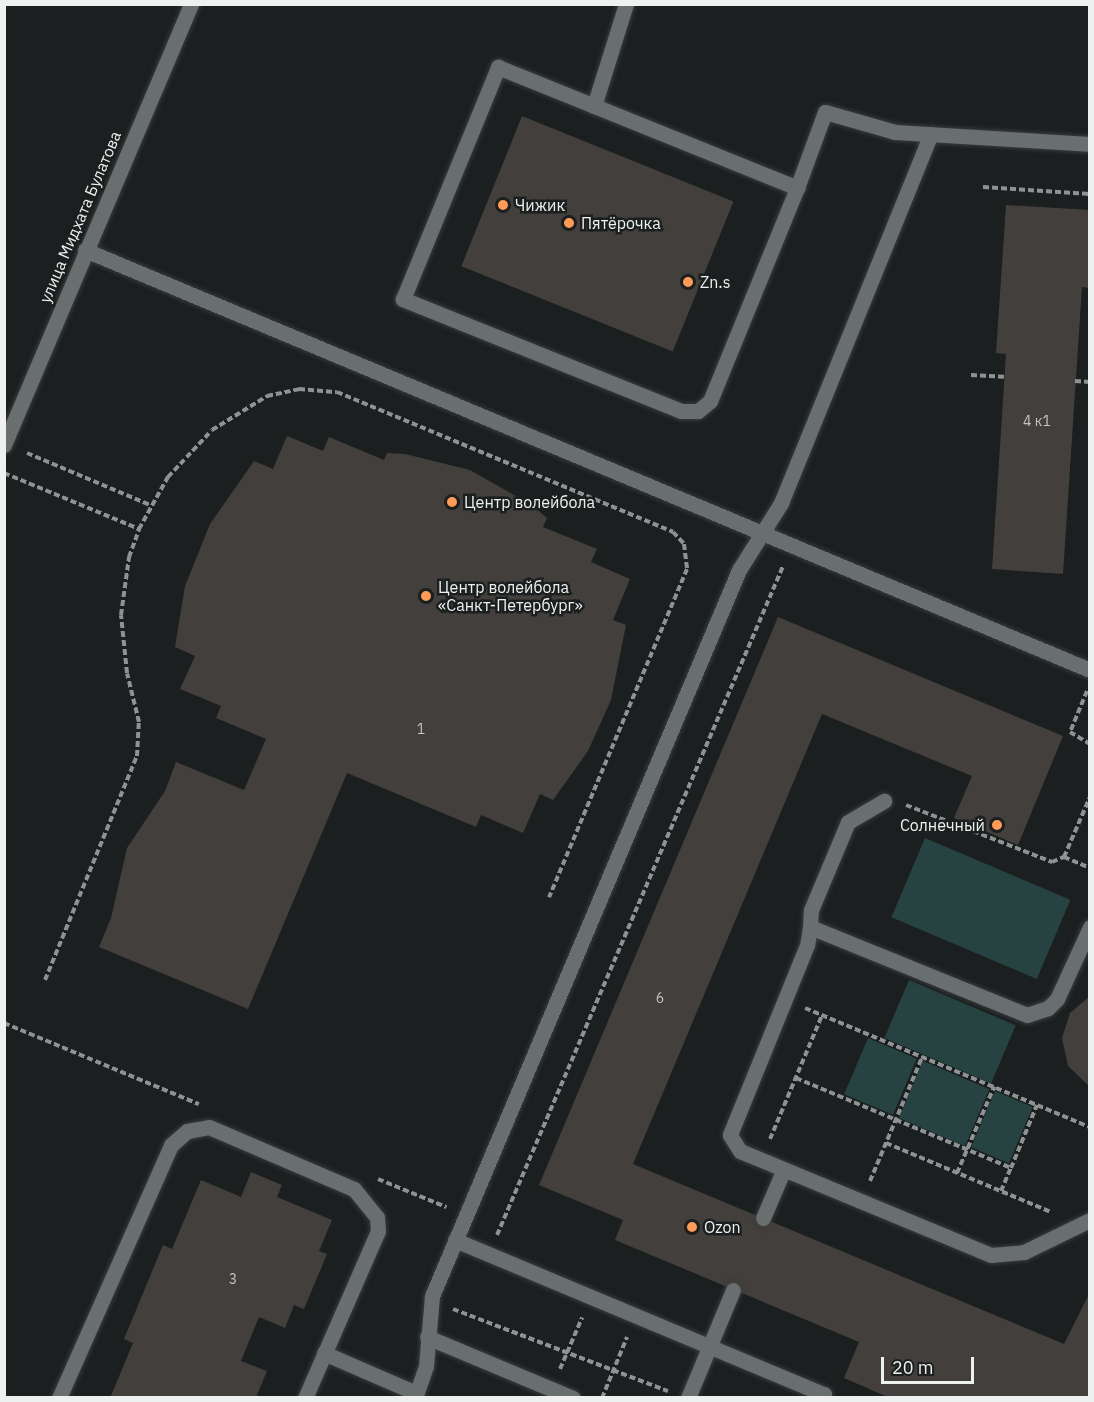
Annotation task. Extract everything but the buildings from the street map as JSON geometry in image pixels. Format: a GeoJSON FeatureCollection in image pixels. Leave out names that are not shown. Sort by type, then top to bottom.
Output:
{"type":"FeatureCollection","features":[{"type":"Feature","properties":{"kind":"street","name":"улица Мидхата Булатова"},"geometry":{"type":"LineString","coordinates":[[4,445],[191,4]]}},
{"type":"Feature","properties":{"kind":"street"},"geometry":{"type":"LineString","coordinates":[[594,106],[626,4]]}},
{"type":"Feature","properties":{"kind":"street"},"geometry":{"type":"LineString","coordinates":[[797,188],[498,67],[403,299],[681,411],[698,411],[710,401],[797,188],[825,112],[866,127],[931,134],[1089,144]]}},
{"type":"Feature","properties":{"kind":"street"},"geometry":{"type":"LineString","coordinates":[[324,1353],[416,1395],[425,1373],[430,1300],[739,570],[781,503],[931,134]]}},
{"type":"Feature","properties":{"kind":"street"},"geometry":{"type":"LineString","coordinates":[[85,250],[1089,670]]}},
{"type":"Feature","properties":{"kind":"street"},"geometry":{"type":"LineString","coordinates":[[884,801],[848,822],[811,910],[807,945],[730,1130],[734,1146],[762,1160],[1002,1257],[1024,1252],[1085,1222]]}},
{"type":"Feature","properties":{"kind":"street"},"geometry":{"type":"LineString","coordinates":[[810,927],[1027,1015],[1057,999],[1089,927]]}},
{"type":"Feature","properties":{"kind":"street"},"geometry":{"type":"LineString","coordinates":[[59,1398],[171,1145],[199,1127],[221,1130],[354,1189],[371,1205],[378,1231],[305,1398]]}},
{"type":"Feature","properties":{"kind":"street"},"geometry":{"type":"LineString","coordinates":[[763,1218],[784,1169]]}},
{"type":"Feature","properties":{"kind":"street"},"geometry":{"type":"LineString","coordinates":[[455,1240],[824,1394],[822,1398]]}},
{"type":"Feature","properties":{"kind":"street"},"geometry":{"type":"LineString","coordinates":[[682,1396],[709,1346],[733,1290]]}},
{"type":"Feature","properties":{"kind":"street"},"geometry":{"type":"LineString","coordinates":[[427,1337],[573,1398]]}},
{"type":"Feature","properties":{"kind":"path"},"geometry":{"type":"LineString","coordinates":[[983,187],[1089,194]]}},
{"type":"Feature","properties":{"kind":"path"},"geometry":{"type":"LineString","coordinates":[[971,375],[1004,377]]}},
{"type":"Feature","properties":{"kind":"path"},"geometry":{"type":"LineString","coordinates":[[1076,381],[1089,382]]}},
{"type":"Feature","properties":{"kind":"path"},"geometry":{"type":"LineString","coordinates":[[45,980],[137,756],[139,722],[127,673],[121,615],[139,529],[150,505],[188,452],[238,411],[281,392],[314,389],[337,392],[679,537],[687,552],[687,569],[549,897]]}},
{"type":"Feature","properties":{"kind":"path"},"geometry":{"type":"LineString","coordinates":[[26,453],[150,505]]}},
{"type":"Feature","properties":{"kind":"path"},"geometry":{"type":"LineString","coordinates":[[4,473],[139,529]]}},
{"type":"Feature","properties":{"kind":"path"},"geometry":{"type":"LineString","coordinates":[[489,1254],[791,546]]}},
{"type":"Feature","properties":{"kind":"path"},"geometry":{"type":"LineString","coordinates":[[1089,684],[1070,732],[1089,744]]}},
{"type":"Feature","properties":{"kind":"path"},"geometry":{"type":"LineString","coordinates":[[1064,857],[1089,797]]}},
{"type":"Feature","properties":{"kind":"path"},"geometry":{"type":"LineString","coordinates":[[884,801],[919,809],[1048,862],[1064,857],[1089,868]]}},
{"type":"Feature","properties":{"kind":"path"},"geometry":{"type":"LineString","coordinates":[[785,1000],[1089,1127]]}},
{"type":"Feature","properties":{"kind":"path"},"geometry":{"type":"LineString","coordinates":[[762,1160],[822,1015]]}},
{"type":"Feature","properties":{"kind":"path"},"geometry":{"type":"LineString","coordinates":[[861,1201],[922,1057]]}},
{"type":"Feature","properties":{"kind":"path"},"geometry":{"type":"LineString","coordinates":[[796,1078],[1011,1168]]}},
{"type":"Feature","properties":{"kind":"path"},"geometry":{"type":"LineString","coordinates":[[957,1173],[994,1087]]}},
{"type":"Feature","properties":{"kind":"path"},"geometry":{"type":"LineString","coordinates":[[1001,1191],[1037,1105]]}},
{"type":"Feature","properties":{"kind":"path"},"geometry":{"type":"LineString","coordinates":[[886,1143],[1001,1191],[1085,1222]]}},
{"type":"Feature","properties":{"kind":"path"},"geometry":{"type":"LineString","coordinates":[[552,1389],[591,1297]]}},
{"type":"Feature","properties":{"kind":"path"},"geometry":{"type":"LineString","coordinates":[[430,1300],[682,1396]]}},
{"type":"Feature","properties":{"kind":"path"},"geometry":{"type":"LineString","coordinates":[[602,1398],[636,1316]]}},
{"type":"Feature","properties":{"kind":"shaded area"},"geometry":{"type":"Polygon","coordinates":[[[925,838],[1070,900],[1037,979],[891,917],[925,838]]]}},
{"type":"Feature","properties":{"kind":"shaded area"},"geometry":{"type":"Polygon","coordinates":[[[909,980],[1016,1025],[991,1083],[884,1038],[909,980]]]}},
{"type":"Feature","properties":{"kind":"shaded area"},"geometry":{"type":"Polygon","coordinates":[[[868,1038],[917,1059],[893,1115],[844,1094],[868,1038]]]}},
{"type":"Feature","properties":{"kind":"shaded area"},"geometry":{"type":"Polygon","coordinates":[[[923,1061],[989,1089],[965,1146],[899,1118],[923,1061]]]}},
{"type":"Feature","properties":{"kind":"shaded area"},"geometry":{"type":"Polygon","coordinates":[[[995,1091],[1033,1107],[1009,1163],[971,1147],[995,1091]]]}},
{"type":"Feature","properties":{"kind":"place","name":"Чижик"},"geometry":{"type":"Point","coordinates":[503,205]}},
{"type":"Feature","properties":{"kind":"place","name":"Пятёрочка"},"geometry":{"type":"Point","coordinates":[569,223]}},
{"type":"Feature","properties":{"kind":"place","name":"Zn.s"},"geometry":{"type":"Point","coordinates":[688,282]}},
{"type":"Feature","properties":{"kind":"place","name":"Центр волейбола"},"geometry":{"type":"Point","coordinates":[452,502]}},
{"type":"Feature","properties":{"kind":"place","name":"Центр волейбола «Санкт-Петербург»"},"geometry":{"type":"Point","coordinates":[426,596]}},
{"type":"Feature","properties":{"kind":"place","name":"Солнечный"},"geometry":{"type":"Point","coordinates":[997,825]}},
{"type":"Feature","properties":{"kind":"place","name":"Ozon"},"geometry":{"type":"Point","coordinates":[692,1227]}}]}
